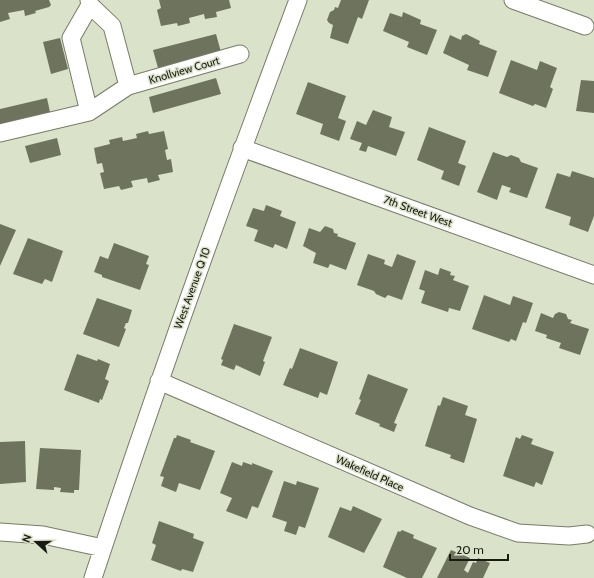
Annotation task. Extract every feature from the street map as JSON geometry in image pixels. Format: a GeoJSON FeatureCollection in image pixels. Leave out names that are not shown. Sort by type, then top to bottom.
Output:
{"type":"FeatureCollection","features":[{"type":"Feature","properties":{"kind":"street","name":"West Avenue Q 10"},"geometry":{"type":"LineString","coordinates":[[93,578],[159,381],[242,148],[298,0]]}},
{"type":"Feature","properties":{"kind":"street"},"geometry":{"type":"LineString","coordinates":[[513,0],[585,26]]}},
{"type":"Feature","properties":{"kind":"street"},"geometry":{"type":"LineString","coordinates":[[89,112],[72,38],[90,2],[112,26],[128,86]]}},
{"type":"Feature","properties":{"kind":"street","name":"Knollview Court"},"geometry":{"type":"LineString","coordinates":[[0,133],[89,112],[128,86],[240,54]]}},
{"type":"Feature","properties":{"kind":"street","name":"7th Street West"},"geometry":{"type":"LineString","coordinates":[[242,148],[594,275]]}},
{"type":"Feature","properties":{"kind":"street","name":"Wakefield Place"},"geometry":{"type":"LineString","coordinates":[[159,381],[470,516],[518,533],[562,536],[587,534]]}},
{"type":"Feature","properties":{"kind":"street"},"geometry":{"type":"LineString","coordinates":[[0,532],[43,535],[103,548]]}},
{"type":"Feature","properties":{"kind":"building"},"geometry":{"type":"Polygon","coordinates":[[[0,0],[49,0],[51,5],[35,11],[36,13],[25,16],[24,10],[8,13],[10,19],[0,22],[0,0]]]}},
{"type":"Feature","properties":{"kind":"building"},"geometry":{"type":"Polygon","coordinates":[[[159,0],[229,0],[231,8],[216,12],[217,17],[205,19],[204,14],[189,18],[190,23],[178,26],[177,23],[161,26],[157,10],[161,8],[159,0]]]}},
{"type":"Feature","properties":{"kind":"building"},"geometry":{"type":"Polygon","coordinates":[[[341,0],[369,0],[362,19],[358,17],[348,44],[330,38],[333,25],[327,20],[330,12],[334,10],[335,7],[338,8],[341,0]]]}},
{"type":"Feature","properties":{"kind":"building"},"geometry":{"type":"Polygon","coordinates":[[[403,12],[421,20],[420,24],[437,30],[427,55],[407,47],[409,42],[383,31],[390,13],[402,17],[403,12]]]}},
{"type":"Feature","properties":{"kind":"building"},"geometry":{"type":"Polygon","coordinates":[[[216,34],[221,52],[158,68],[153,50],[216,34]]]}},
{"type":"Feature","properties":{"kind":"building"},"geometry":{"type":"Polygon","coordinates":[[[466,34],[480,41],[479,44],[497,51],[488,77],[467,70],[469,65],[443,53],[450,35],[461,40],[462,36],[466,34]]]}},
{"type":"Feature","properties":{"kind":"building"},"geometry":{"type":"Polygon","coordinates":[[[60,38],[68,69],[51,74],[43,42],[60,38]]]}},
{"type":"Feature","properties":{"kind":"building"},"geometry":{"type":"Polygon","coordinates":[[[511,60],[537,70],[540,61],[557,68],[550,87],[553,89],[546,108],[535,104],[533,106],[499,93],[511,60]]]}},
{"type":"Feature","properties":{"kind":"building"},"geometry":{"type":"Polygon","coordinates":[[[216,78],[221,94],[153,113],[149,97],[216,78]]]}},
{"type":"Feature","properties":{"kind":"building"},"geometry":{"type":"Polygon","coordinates":[[[581,80],[594,81],[594,113],[576,111],[581,80]]]}},
{"type":"Feature","properties":{"kind":"building"},"geometry":{"type":"Polygon","coordinates":[[[308,82],[346,96],[338,118],[346,121],[339,141],[320,134],[323,124],[296,114],[308,82]]]}},
{"type":"Feature","properties":{"kind":"building"},"geometry":{"type":"Polygon","coordinates":[[[47,98],[51,117],[0,129],[0,109],[47,98]]]}},
{"type":"Feature","properties":{"kind":"building"},"geometry":{"type":"Polygon","coordinates":[[[373,110],[392,117],[389,127],[405,132],[396,156],[368,146],[366,152],[359,150],[362,143],[350,139],[357,121],[366,125],[373,110]]]}},
{"type":"Feature","properties":{"kind":"building"},"geometry":{"type":"Polygon","coordinates":[[[429,127],[466,141],[458,163],[466,166],[459,186],[441,179],[444,171],[417,160],[429,127]]]}},
{"type":"Feature","properties":{"kind":"building"},"geometry":{"type":"Polygon","coordinates":[[[148,131],[149,134],[164,131],[168,149],[165,150],[167,160],[171,159],[173,172],[158,175],[160,180],[148,183],[147,178],[131,181],[133,187],[121,190],[119,186],[104,189],[100,173],[104,172],[102,163],[97,164],[94,148],[110,144],[109,140],[122,137],[123,141],[137,138],[136,134],[148,131]]]}},
{"type":"Feature","properties":{"kind":"building"},"geometry":{"type":"Polygon","coordinates":[[[57,138],[61,155],[30,163],[25,146],[57,138]]]}},
{"type":"Feature","properties":{"kind":"building"},"geometry":{"type":"Polygon","coordinates":[[[493,152],[507,157],[511,155],[519,158],[521,162],[538,168],[527,198],[509,192],[511,188],[502,185],[497,200],[477,192],[493,152]]]}},
{"type":"Feature","properties":{"kind":"building"},"geometry":{"type":"Polygon","coordinates":[[[572,171],[594,178],[594,216],[588,232],[569,225],[571,217],[545,208],[557,173],[570,177],[572,171]]]}},
{"type":"Feature","properties":{"kind":"building"},"geometry":{"type":"Polygon","coordinates":[[[266,205],[282,211],[280,216],[296,222],[287,249],[275,244],[273,248],[254,241],[258,230],[246,226],[253,208],[264,211],[266,205]]]}},
{"type":"Feature","properties":{"kind":"building"},"geometry":{"type":"Polygon","coordinates":[[[0,224],[16,230],[0,266],[0,224]]]}},
{"type":"Feature","properties":{"kind":"building"},"geometry":{"type":"Polygon","coordinates":[[[325,226],[333,229],[334,233],[338,234],[337,236],[356,243],[346,270],[330,264],[328,268],[313,263],[316,253],[303,246],[309,228],[320,232],[325,226]]]}},
{"type":"Feature","properties":{"kind":"building"},"geometry":{"type":"Polygon","coordinates":[[[28,238],[63,251],[52,282],[45,279],[42,284],[13,274],[28,238]]]}},
{"type":"Feature","properties":{"kind":"building"},"geometry":{"type":"Polygon","coordinates":[[[114,243],[149,256],[146,264],[149,265],[140,290],[102,277],[102,275],[94,272],[100,256],[108,259],[114,243]]]}},
{"type":"Feature","properties":{"kind":"building"},"geometry":{"type":"Polygon","coordinates":[[[368,254],[385,260],[384,264],[392,267],[397,254],[416,261],[402,300],[388,295],[385,298],[376,294],[374,291],[357,285],[368,254]]]}},
{"type":"Feature","properties":{"kind":"building"},"geometry":{"type":"Polygon","coordinates":[[[440,268],[451,272],[450,275],[455,276],[453,280],[469,286],[460,311],[449,308],[448,312],[421,303],[425,291],[419,289],[425,270],[438,275],[440,268]]]}},
{"type":"Feature","properties":{"kind":"building"},"geometry":{"type":"Polygon","coordinates":[[[484,295],[510,305],[513,296],[533,303],[526,323],[523,322],[516,341],[511,339],[509,342],[472,329],[484,295]]]}},
{"type":"Feature","properties":{"kind":"building"},"geometry":{"type":"Polygon","coordinates":[[[97,298],[132,310],[128,323],[126,323],[124,328],[126,329],[119,347],[83,334],[97,298]]]}},
{"type":"Feature","properties":{"kind":"building"},"geometry":{"type":"Polygon","coordinates":[[[559,312],[566,314],[568,319],[572,320],[570,323],[589,329],[580,355],[559,348],[561,343],[546,338],[547,335],[535,331],[541,313],[553,318],[555,314],[559,312]]]}},
{"type":"Feature","properties":{"kind":"building"},"geometry":{"type":"Polygon","coordinates":[[[234,324],[272,337],[263,361],[265,362],[260,376],[236,365],[234,370],[221,365],[223,360],[221,359],[234,324]]]}},
{"type":"Feature","properties":{"kind":"building"},"geometry":{"type":"Polygon","coordinates":[[[300,348],[338,362],[327,395],[320,392],[318,398],[283,385],[290,368],[292,369],[300,348]]]}},
{"type":"Feature","properties":{"kind":"building"},"geometry":{"type":"Polygon","coordinates":[[[77,354],[97,361],[98,359],[110,364],[105,379],[109,381],[102,400],[100,399],[99,403],[64,390],[77,354]]]}},
{"type":"Feature","properties":{"kind":"building"},"geometry":{"type":"Polygon","coordinates":[[[368,374],[408,389],[394,423],[397,424],[394,432],[379,426],[380,424],[355,414],[361,400],[359,399],[368,374]]]}},
{"type":"Feature","properties":{"kind":"building"},"geometry":{"type":"Polygon","coordinates":[[[443,397],[468,406],[465,415],[477,419],[464,463],[450,458],[451,455],[425,446],[438,405],[440,406],[443,397]]]}},
{"type":"Feature","properties":{"kind":"building"},"geometry":{"type":"Polygon","coordinates":[[[177,435],[191,440],[190,442],[215,451],[200,490],[179,483],[176,492],[161,486],[164,477],[160,476],[174,438],[176,438],[177,435]]]}},
{"type":"Feature","properties":{"kind":"building"},"geometry":{"type":"Polygon","coordinates":[[[522,435],[533,439],[531,444],[554,452],[542,485],[536,482],[534,487],[503,476],[516,437],[520,439],[522,435]]]}},
{"type":"Feature","properties":{"kind":"building"},"geometry":{"type":"Polygon","coordinates":[[[25,441],[26,482],[0,484],[0,442],[25,441]]]}},
{"type":"Feature","properties":{"kind":"building"},"geometry":{"type":"Polygon","coordinates":[[[40,448],[81,450],[79,490],[74,490],[74,493],[60,492],[61,488],[54,487],[54,490],[36,489],[40,448]]]}},
{"type":"Feature","properties":{"kind":"building"},"geometry":{"type":"Polygon","coordinates":[[[232,462],[242,466],[243,462],[252,465],[252,463],[273,471],[258,508],[252,506],[247,519],[226,511],[232,498],[220,493],[232,462]]]}},
{"type":"Feature","properties":{"kind":"building"},"geometry":{"type":"Polygon","coordinates":[[[284,481],[296,485],[297,481],[319,488],[305,528],[299,526],[296,535],[284,531],[287,522],[272,517],[284,481]]]}},
{"type":"Feature","properties":{"kind":"building"},"geometry":{"type":"Polygon","coordinates":[[[353,506],[382,519],[364,553],[328,537],[340,507],[351,511],[353,506]]]}},
{"type":"Feature","properties":{"kind":"building"},"geometry":{"type":"Polygon","coordinates":[[[159,521],[194,534],[193,538],[204,542],[193,572],[182,569],[181,571],[151,560],[156,545],[152,543],[159,521]]]}},
{"type":"Feature","properties":{"kind":"building"},"geometry":{"type":"Polygon","coordinates":[[[402,530],[414,535],[413,538],[437,548],[422,578],[407,578],[383,567],[398,531],[400,532],[402,530]]]}},
{"type":"Feature","properties":{"kind":"building"},"geometry":{"type":"Polygon","coordinates":[[[451,550],[470,558],[464,570],[468,573],[473,562],[476,563],[478,558],[490,563],[483,578],[437,578],[451,550]]]}}]}
